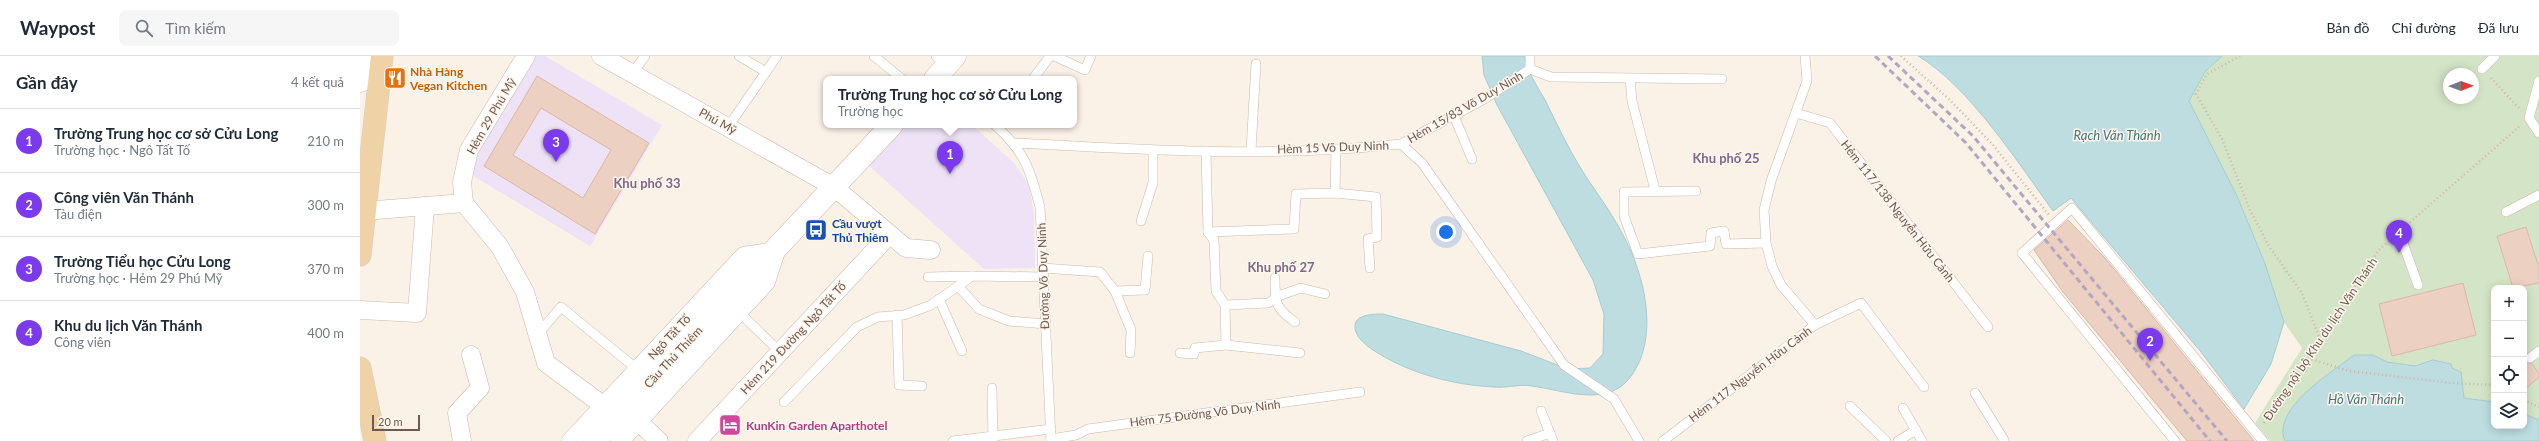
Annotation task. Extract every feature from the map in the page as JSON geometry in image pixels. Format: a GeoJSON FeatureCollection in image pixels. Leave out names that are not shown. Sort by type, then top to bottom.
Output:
{"type":"FeatureCollection","features":[{"type":"Feature","properties":{"kind":"main road"},"geometry":{"type":"LineString","coordinates":[[360,255],[382,56]]}},
{"type":"Feature","properties":{"kind":"main road"},"geometry":{"type":"LineString","coordinates":[[360,368],[374,441]]}},
{"type":"Feature","properties":{"kind":"street"},"geometry":{"type":"LineString","coordinates":[[360,81],[364,56]]}},
{"type":"Feature","properties":{"kind":"street","name":"Hẻm 29 Phú Mỹ"},"geometry":{"type":"LineString","coordinates":[[464,203],[462,182],[469,150],[526,56]]}},
{"type":"Feature","properties":{"kind":"street","name":"Phú Mỹ"},"geometry":{"type":"LineString","coordinates":[[601,56],[834,187],[906,248],[931,250]]}},
{"type":"Feature","properties":{"kind":"street"},"geometry":{"type":"LineString","coordinates":[[625,439],[766,282],[776,251],[889,128]]}},
{"type":"Feature","properties":{"kind":"street"},"geometry":{"type":"LineString","coordinates":[[364,211],[464,203],[500,247],[525,292],[546,364],[604,406]]}},
{"type":"Feature","properties":{"kind":"street"},"geometry":{"type":"LineString","coordinates":[[360,310],[417,313],[425,206]]}},
{"type":"Feature","properties":{"kind":"street","name":"Hẻm 219 Đường Ngô Tất Tố"},"geometry":{"type":"LineString","coordinates":[[697,441],[889,235]]}},
{"type":"Feature","properties":{"kind":"street","name":"Cầu Thủ Thiêm"},"geometry":{"type":"LineString","coordinates":[[595,441],[751,273],[776,251]]}},
{"type":"Feature","properties":{"kind":"street","name":"Ngô Tất Tố"},"geometry":{"type":"LineString","coordinates":[[571,441],[744,256],[776,251]]}},
{"type":"Feature","properties":{"kind":"street"},"geometry":{"type":"LineString","coordinates":[[462,441],[457,413],[480,388],[471,355]]}},
{"type":"Feature","properties":{"kind":"street"},"geometry":{"type":"LineString","coordinates":[[639,422],[658,441]]}},
{"type":"Feature","properties":{"kind":"lane"},"geometry":{"type":"LineString","coordinates":[[632,74],[645,56]]}},
{"type":"Feature","properties":{"kind":"lane"},"geometry":{"type":"LineString","coordinates":[[739,56],[766,72]]}},
{"type":"Feature","properties":{"kind":"lane"},"geometry":{"type":"LineString","coordinates":[[728,127],[777,56]]}},
{"type":"Feature","properties":{"kind":"lane"},"geometry":{"type":"LineString","coordinates":[[874,56],[898,76]]}},
{"type":"Feature","properties":{"kind":"lane"},"geometry":{"type":"LineString","coordinates":[[1035,76],[1050,56]]}},
{"type":"Feature","properties":{"kind":"lane"},"geometry":{"type":"LineString","coordinates":[[1054,56],[1085,70],[1091,56]]}},
{"type":"Feature","properties":{"kind":"lane","name":"Hẻm 15/83 Võ Duy Ninh"},"geometry":{"type":"LineString","coordinates":[[1530,56],[1530,69]]}},
{"type":"Feature","properties":{"kind":"lane","name":"Hẻm 117 Nguyễn Hữu Cảnh"},"geometry":{"type":"LineString","coordinates":[[1663,441],[1815,325],[1781,285],[1772,266],[1766,244],[1764,210],[1771,181],[1807,81],[1805,56]]}},
{"type":"Feature","properties":{"kind":"lane"},"geometry":{"type":"LineString","coordinates":[[2482,70],[2495,56]]}},
{"type":"Feature","properties":{"kind":"lane"},"geometry":{"type":"LineString","coordinates":[[1251,150],[1256,64]]}},
{"type":"Feature","properties":{"kind":"lane","name":"Hẻm 15/83 Võ Duy Ninh"},"geometry":{"type":"LineString","coordinates":[[1530,69],[1551,77],[1722,79]]}},
{"type":"Feature","properties":{"kind":"lane","name":"Hẻm 15/83 Võ Duy Ninh"},"geometry":{"type":"LineString","coordinates":[[1401,144],[1486,98],[1530,69]]}},
{"type":"Feature","properties":{"kind":"lane"},"geometry":{"type":"LineString","coordinates":[[1630,79],[1632,101],[1655,190]]}},
{"type":"Feature","properties":{"kind":"lane"},"geometry":{"type":"LineString","coordinates":[[2539,81],[2529,118],[2539,134]]}},
{"type":"Feature","properties":{"kind":"lane","name":"Hẻm 117/138 Nguyễn Hữu Cảnh"},"geometry":{"type":"LineString","coordinates":[[1796,113],[1830,123],[1988,326]]}},
{"type":"Feature","properties":{"kind":"lane"},"geometry":{"type":"LineString","coordinates":[[1454,116],[1472,159]]}},
{"type":"Feature","properties":{"kind":"lane","name":"Đường Võ Duy Ninh"},"geometry":{"type":"LineString","coordinates":[[998,128],[1015,143],[1031,171],[1040,207],[1051,440]]}},
{"type":"Feature","properties":{"kind":"lane","name":"Hẻm 15 Võ Duy Ninh"},"geometry":{"type":"LineString","coordinates":[[1015,143],[1153,150],[1206,151],[1336,149],[1401,144],[1422,163],[1564,364],[1614,399],[1639,441]]}},
{"type":"Feature","properties":{"kind":"lane"},"geometry":{"type":"LineString","coordinates":[[1335,193],[1336,149]]}},
{"type":"Feature","properties":{"kind":"lane"},"geometry":{"type":"LineString","coordinates":[[1141,221],[1154,183],[1153,150]]}},
{"type":"Feature","properties":{"kind":"lane"},"geometry":{"type":"LineString","coordinates":[[1206,151],[1208,232],[1214,240],[1216,291],[1225,305],[1226,345]]}},
{"type":"Feature","properties":{"kind":"lane"},"geometry":{"type":"LineString","coordinates":[[1696,191],[1655,190],[1624,192],[1624,216],[1638,254],[1710,246],[1711,233],[1724,231],[1726,244],[1766,244]]}},
{"type":"Feature","properties":{"kind":"lane"},"geometry":{"type":"LineString","coordinates":[[1208,232],[1294,229],[1296,194],[1335,193],[1376,197],[1377,237],[1368,239],[1370,268]]}},
{"type":"Feature","properties":{"kind":"lane"},"geometry":{"type":"LineString","coordinates":[[2506,212],[2539,195]]}},
{"type":"Feature","properties":{"kind":"lane"},"geometry":{"type":"LineString","coordinates":[[2175,441],[2022,253],[2072,208],[2260,437]]}},
{"type":"Feature","properties":{"kind":"lane"},"geometry":{"type":"LineString","coordinates":[[2399,232],[2418,285]]}},
{"type":"Feature","properties":{"kind":"lane"},"geometry":{"type":"LineString","coordinates":[[1115,291],[1145,290],[1148,256]]}},
{"type":"Feature","properties":{"kind":"lane"},"geometry":{"type":"LineString","coordinates":[[928,277],[1043,272],[1100,272],[1115,291],[1131,330],[1130,353]]}},
{"type":"Feature","properties":{"kind":"lane"},"geometry":{"type":"LineString","coordinates":[[784,402],[857,327],[878,317],[897,315],[924,307],[939,299],[972,276]]}},
{"type":"Feature","properties":{"kind":"lane"},"geometry":{"type":"LineString","coordinates":[[1275,278],[1275,300],[1280,312],[1295,322]]}},
{"type":"Feature","properties":{"kind":"lane"},"geometry":{"type":"LineString","coordinates":[[958,286],[979,309],[1009,321],[1045,324]]}},
{"type":"Feature","properties":{"kind":"lane"},"geometry":{"type":"LineString","coordinates":[[1225,305],[1268,303],[1281,295],[1302,288],[1325,294]]}},
{"type":"Feature","properties":{"kind":"lane"},"geometry":{"type":"LineString","coordinates":[[939,299],[962,351]]}},
{"type":"Feature","properties":{"kind":"lane"},"geometry":{"type":"LineString","coordinates":[[1815,325],[1861,303],[1924,386]]}},
{"type":"Feature","properties":{"kind":"lane"},"geometry":{"type":"LineString","coordinates":[[538,334],[561,307],[638,370]]}},
{"type":"Feature","properties":{"kind":"lane"},"geometry":{"type":"LineString","coordinates":[[739,312],[780,352]]}},
{"type":"Feature","properties":{"kind":"lane"},"geometry":{"type":"LineString","coordinates":[[897,315],[899,385],[922,386]]}},
{"type":"Feature","properties":{"kind":"lane"},"geometry":{"type":"LineString","coordinates":[[1180,353],[1194,354],[1195,348],[1226,345],[1300,353]]}},
{"type":"Feature","properties":{"kind":"lane"},"geometry":{"type":"LineString","coordinates":[[2530,358],[2539,352]]}},
{"type":"Feature","properties":{"kind":"lane"},"geometry":{"type":"LineString","coordinates":[[992,388],[993,439]]}},
{"type":"Feature","properties":{"kind":"lane","name":"Hẻm 75 Đường Võ Duy Ninh"},"geometry":{"type":"LineString","coordinates":[[1051,440],[1076,435],[1088,429],[1360,392]]}},
{"type":"Feature","properties":{"kind":"lane"},"geometry":{"type":"LineString","coordinates":[[1975,393],[2003,441]]}},
{"type":"Feature","properties":{"kind":"lane"},"geometry":{"type":"LineString","coordinates":[[1850,406],[1886,441]]}},
{"type":"Feature","properties":{"kind":"lane"},"geometry":{"type":"LineString","coordinates":[[1903,408],[1922,441]]}},
{"type":"Feature","properties":{"kind":"lane"},"geometry":{"type":"LineString","coordinates":[[1527,441],[1551,437],[1541,411]]}},
{"type":"Feature","properties":{"kind":"lane"},"geometry":{"type":"LineString","coordinates":[[953,441],[993,439],[1051,429]]}},
{"type":"Feature","properties":{"kind":"lane"},"geometry":{"type":"LineString","coordinates":[[1898,441],[1916,430]]}},
{"type":"Feature","properties":{"kind":"path"},"geometry":{"type":"LineString","coordinates":[[1901,56],[1950,101],[1993,145],[2055,223]]}},
{"type":"Feature","properties":{"kind":"path"},"geometry":{"type":"LineString","coordinates":[[2240,56],[2207,74],[2196,94],[2222,139],[2250,210],[2267,242],[2302,293],[2320,339]]}},
{"type":"Feature","properties":{"kind":"path"},"geometry":{"type":"LineString","coordinates":[[2482,70],[2529,118]]}},
{"type":"Feature","properties":{"kind":"path","name":"Đường nội bộ Khu du lịch Văn Thánh"},"geometry":{"type":"LineString","coordinates":[[2260,437],[2320,339],[2379,250],[2529,118]]}},
{"type":"Feature","properties":{"kind":"path"},"geometry":{"type":"LineString","coordinates":[[2308,358],[2349,371],[2464,384],[2491,385]]}},
{"type":"Feature","properties":{"kind":"path"},"geometry":{"type":"LineString","coordinates":[[2527,401],[2539,407]]}},
{"type":"Feature","properties":{"kind":"shaded area"},"geometry":{"type":"Polygon","coordinates":[[[534,56],[545,56],[662,125],[590,246],[470,174],[477,151],[534,56]]]}},
{"type":"Feature","properties":{"kind":"shaded area"},"geometry":{"type":"Polygon","coordinates":[[[900,128],[975,128],[1014,163],[1029,185],[1034,214],[1035,268],[984,269],[867,164],[900,128]]]}},
{"type":"Feature","properties":{"kind":"green space"},"geometry":{"type":"Polygon","coordinates":[[[2222,56],[2539,56],[2539,441],[2270,441],[2255,423],[2302,348],[2284,322],[2264,261],[2237,196],[2189,101],[2205,72],[2222,56]]]}},
{"type":"Feature","properties":{"kind":"water"},"geometry":{"type":"Polygon","coordinates":[[[1482,56],[1524,56],[1530,73],[1566,142],[1580,167],[1618,226],[1631,251],[1638,269],[1646,308],[1647,328],[1644,347],[1638,364],[1628,380],[1619,388],[1608,393],[1583,395],[1527,386],[1494,387],[1462,384],[1431,376],[1401,365],[1367,346],[1356,333],[1355,326],[1358,319],[1375,314],[1383,314],[1521,351],[1568,369],[1590,368],[1603,354],[1604,314],[1593,280],[1497,105],[1484,75],[1482,56]]]}},
{"type":"Feature","properties":{"kind":"water","name":"Rạch Văn Thánh"},"geometry":{"type":"Polygon","coordinates":[[[1918,56],[2222,56],[2205,72],[2189,101],[2237,196],[2264,261],[2284,322],[2271,364],[2244,409],[2201,352],[2071,198],[2053,211],[2009,149],[1974,105],[1937,69],[1918,56]]]}},
{"type":"Feature","properties":{"kind":"water","name":"Hồ Văn Thánh"},"geometry":{"type":"Polygon","coordinates":[[[2354,355],[2373,355],[2387,362],[2415,366],[2433,360],[2451,364],[2452,368],[2461,372],[2464,398],[2491,402],[2491,429],[2527,429],[2527,415],[2539,420],[2539,441],[2285,441],[2283,429],[2287,416],[2295,404],[2319,381],[2354,355]]]}},
{"type":"Feature","properties":{"kind":"building"},"geometry":{"type":"Polygon","coordinates":[[[537,76],[649,143],[595,234],[484,166],[537,76]],[[541,108],[513,155],[583,198],[611,150],[541,108]]]}},
{"type":"Feature","properties":{"kind":"building"},"geometry":{"type":"Polygon","coordinates":[[[2068,220],[2105,258],[2254,441],[2187,441],[2063,292],[2034,250],[2068,220]]]}},
{"type":"Feature","properties":{"kind":"building"},"geometry":{"type":"Polygon","coordinates":[[[2526,227],[2539,268],[2539,283],[2527,285],[2512,285],[2497,236],[2526,227]]]}},
{"type":"Feature","properties":{"kind":"building"},"geometry":{"type":"Polygon","coordinates":[[[2463,283],[2476,335],[2392,356],[2379,304],[2463,283]]]}},
{"type":"Feature","properties":{"kind":"building"},"geometry":{"type":"Polygon","coordinates":[[[2527,362],[2532,364],[2539,373],[2539,377],[2527,387],[2527,362]]]}},
{"type":"Feature","properties":{"kind":"railway"},"geometry":{"type":"LineString","coordinates":[[1875,56],[1966,143],[2210,441]]}},
{"type":"Feature","properties":{"kind":"railway"},"geometry":{"type":"LineString","coordinates":[[1888,56],[1973,136],[2227,441]]}},
{"type":"Feature","properties":{"kind":"place","name":"Nhà Hàng Vegan Kitchen"},"geometry":{"type":"Point","coordinates":[395,78]}},
{"type":"Feature","properties":{"kind":"place","name":"Trường Tiểu học Cửu Long"},"geometry":{"type":"Point","coordinates":[556,162]}},
{"type":"Feature","properties":{"kind":"place","name":"Trường Trung học cơ sở Cửu Long"},"geometry":{"type":"Point","coordinates":[950,174]}},
{"type":"Feature","properties":{"kind":"place","name":"Cầu vượt Thủ Thiêm"},"geometry":{"type":"Point","coordinates":[816,230]}},
{"type":"Feature","properties":{"kind":"place","name":"Khu du lịch Văn Thánh"},"geometry":{"type":"Point","coordinates":[2399,253]}},
{"type":"Feature","properties":{"kind":"place","name":"Công viên Văn Thánh"},"geometry":{"type":"Point","coordinates":[2150,361]}},
{"type":"Feature","properties":{"kind":"place","name":"KunKin Garden Aparthotel"},"geometry":{"type":"Point","coordinates":[730,425]}},
{"type":"Feature","properties":{"kind":"district","name":"Khu phố 25"},"geometry":{"type":"Point","coordinates":[1726,158]}},
{"type":"Feature","properties":{"kind":"district","name":"Khu phố 33"},"geometry":{"type":"Point","coordinates":[647,183]}},
{"type":"Feature","properties":{"kind":"district","name":"Khu phố 27"},"geometry":{"type":"Point","coordinates":[1281,267]}}]}
